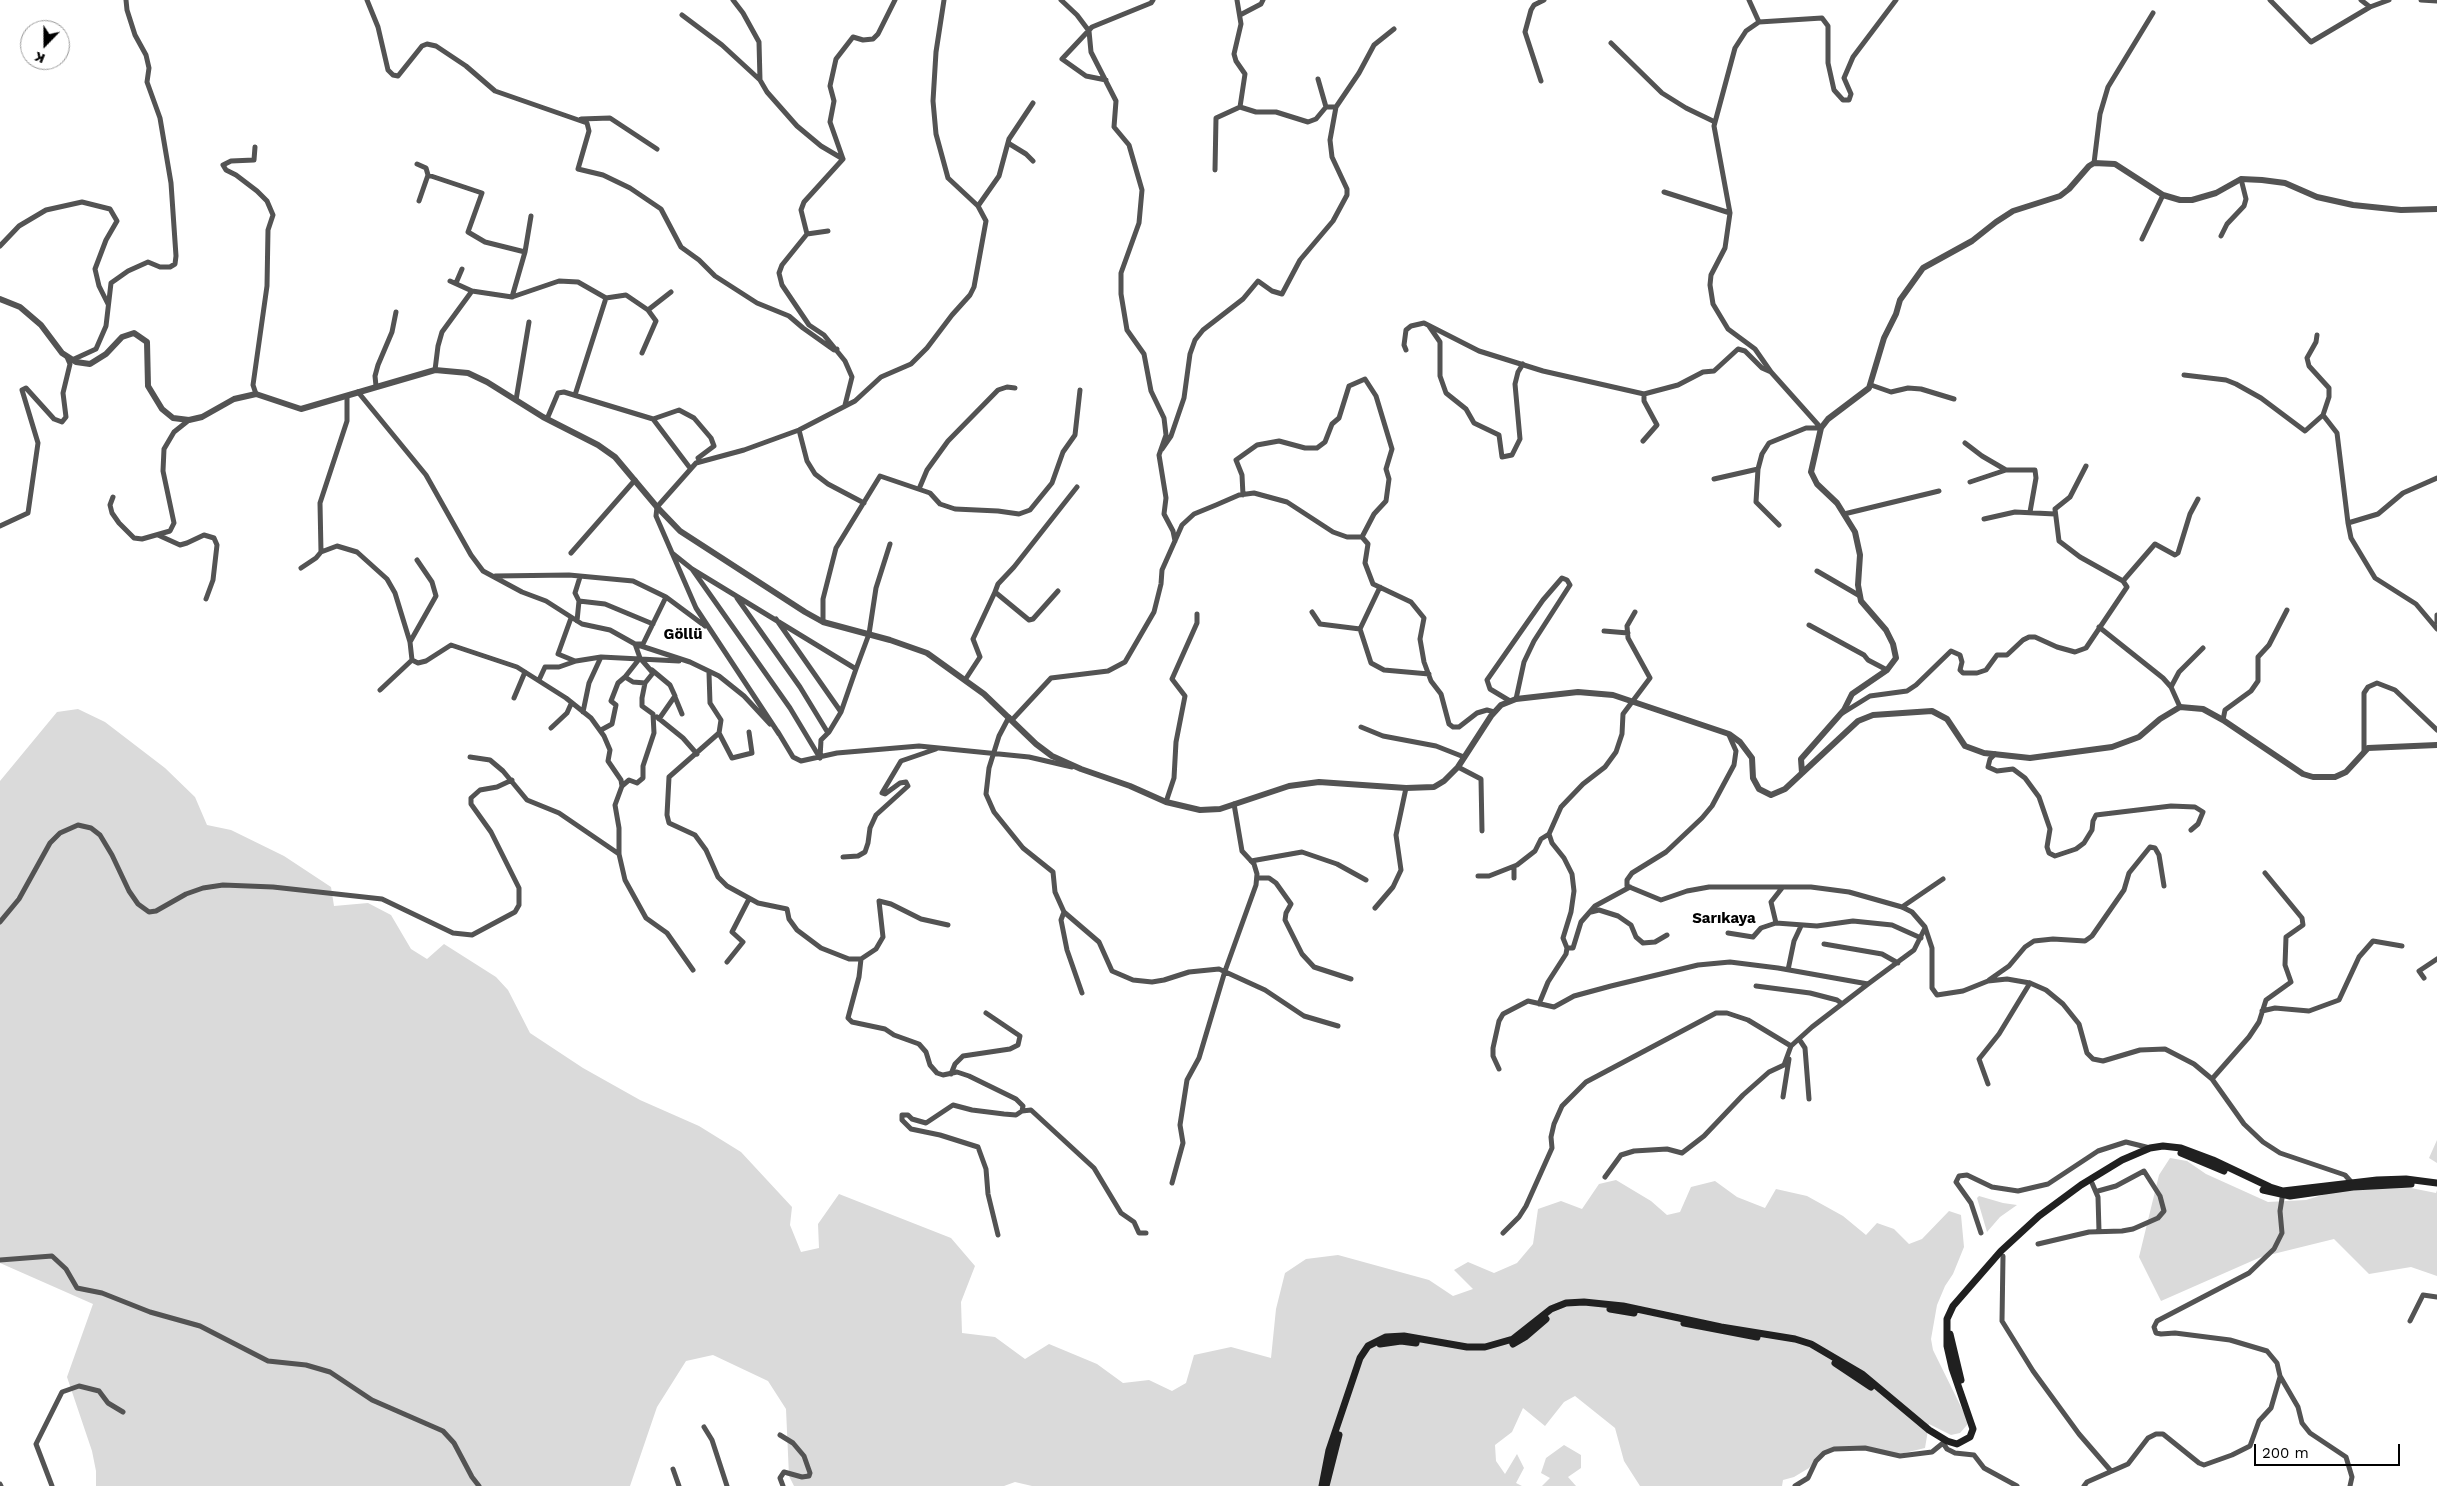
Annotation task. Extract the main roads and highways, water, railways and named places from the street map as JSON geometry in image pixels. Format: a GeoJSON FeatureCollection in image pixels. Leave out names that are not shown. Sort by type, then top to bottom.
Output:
{"type":"FeatureCollection","features":[{"type":"Feature","properties":{"kind":"main road"},"geometry":{"type":"LineString","coordinates":[[1322,1486],[1329,1450],[1360,1358],[1375,1342],[1395,1336],[1467,1347],[1494,1346],[1520,1334],[1551,1309],[1574,1302],[1623,1306],[1803,1341],[1862,1374],[1914,1419],[1939,1437],[1957,1444],[1962,1443],[1970,1437],[1973,1429],[1948,1352],[1946,1326],[1953,1306],[2001,1251],[2039,1216],[2082,1185],[2122,1160],[2150,1148],[2163,1146],[2191,1151],[2283,1193]]}},
{"type":"Feature","properties":{"kind":"main road"},"geometry":{"type":"LineString","coordinates":[[1326,1486],[1336,1445],[1362,1365],[1367,1354],[1376,1346],[1385,1342],[1401,1341],[1455,1350],[1494,1350],[1525,1337],[1554,1313],[1573,1306],[1631,1312],[1710,1330],[1784,1341],[1806,1347],[1859,1378],[1917,1427],[1943,1444],[1955,1447],[1966,1446],[1973,1440],[1978,1430],[1957,1367],[1950,1335],[1951,1321],[1961,1301],[2031,1228],[2092,1183],[2142,1155],[2160,1151],[2174,1151],[2194,1157],[2260,1188],[2283,1193],[2406,1179],[2437,1184]]}},
{"type":"Feature","properties":{"kind":"main road"},"geometry":{"type":"LineString","coordinates":[[2353,1184],[2412,1184],[2437,1188]]}},
{"type":"Feature","properties":{"kind":"district","name":"Göllü"},"geometry":{"type":"Point","coordinates":[683,635]}},
{"type":"Feature","properties":{"kind":"district","name":"Sarıkaya"},"geometry":{"type":"Point","coordinates":[1724,919]}}]}
